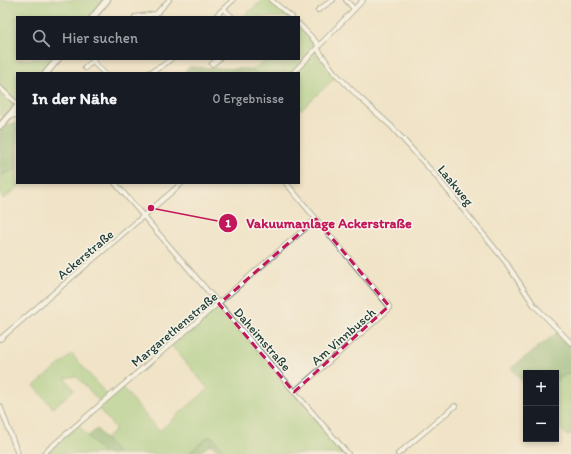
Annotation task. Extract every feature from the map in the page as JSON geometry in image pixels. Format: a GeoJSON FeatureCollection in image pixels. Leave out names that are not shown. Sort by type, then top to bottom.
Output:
{"type":"FeatureCollection","features":[{"type":"Feature","properties":{"kind":"main road"},"geometry":{"type":"LineString","coordinates":[[94,16],[108,0]]}},
{"type":"Feature","properties":{"kind":"main road"},"geometry":{"type":"LineString","coordinates":[[47,72],[57,60]]}},
{"type":"Feature","properties":{"kind":"main road"},"geometry":{"type":"LineString","coordinates":[[0,126],[16,108]]}},
{"type":"Feature","properties":{"kind":"street"},"geometry":{"type":"LineString","coordinates":[[142,16],[156,14],[169,0]]}},
{"type":"Feature","properties":{"kind":"street"},"geometry":{"type":"LineString","coordinates":[[216,16],[233,0]]}},
{"type":"Feature","properties":{"kind":"street"},"geometry":{"type":"LineString","coordinates":[[271,0],[291,16]]}},
{"type":"Feature","properties":{"kind":"street"},"geometry":{"type":"LineString","coordinates":[[318,10],[333,0]]}},
{"type":"Feature","properties":{"kind":"street"},"geometry":{"type":"LineString","coordinates":[[346,0],[354,9]]}},
{"type":"Feature","properties":{"kind":"street"},"geometry":{"type":"LineString","coordinates":[[294,72],[363,0]]}},
{"type":"Feature","properties":{"kind":"street"},"geometry":{"type":"LineString","coordinates":[[224,9],[231,16]]}},
{"type":"Feature","properties":{"kind":"street","name":"Laakweg"},"geometry":{"type":"LineString","coordinates":[[300,25],[317,43],[334,72],[391,126],[427,165],[505,261],[534,305],[571,343]]}},
{"type":"Feature","properties":{"kind":"street"},"geometry":{"type":"LineString","coordinates":[[85,68],[93,60],[103,72]]}},
{"type":"Feature","properties":{"kind":"street"},"geometry":{"type":"LineString","coordinates":[[151,72],[170,60]]}},
{"type":"Feature","properties":{"kind":"street"},"geometry":{"type":"LineString","coordinates":[[212,64],[218,60]]}},
{"type":"Feature","properties":{"kind":"street"},"geometry":{"type":"LineString","coordinates":[[0,88],[16,103]]}},
{"type":"Feature","properties":{"kind":"street"},"geometry":{"type":"LineString","coordinates":[[10,97],[16,97]]}},
{"type":"Feature","properties":{"kind":"street"},"geometry":{"type":"LineString","coordinates":[[9,116],[16,114]]}},
{"type":"Feature","properties":{"kind":"street","name":"Daheimstraße"},"geometry":{"type":"LineString","coordinates":[[116,184],[348,454]]}},
{"type":"Feature","properties":{"kind":"street","name":"Ackerstraße"},"geometry":{"type":"LineString","coordinates":[[0,339],[181,184]]}},
{"type":"Feature","properties":{"kind":"street","name":"Am Vinnbusch"},"geometry":{"type":"LineString","coordinates":[[287,184],[390,306],[389,309],[346,348],[294,392]]}},
{"type":"Feature","properties":{"kind":"street","name":"Margarethenstraße"},"geometry":{"type":"LineString","coordinates":[[43,454],[316,219]]}},
{"type":"Feature","properties":{"kind":"street"},"geometry":{"type":"LineString","coordinates":[[0,406],[18,454]]}},
{"type":"Feature","properties":{"kind":"street"},"geometry":{"type":"LineString","coordinates":[[398,454],[455,406]]}},
{"type":"Feature","properties":{"kind":"highlighted area"},"geometry":{"type":"Polygon","coordinates":[[[316,219],[389,306],[294,392],[219,304],[316,219]]]}},
{"type":"Feature","properties":{"kind":"green space"},"geometry":{"type":"Polygon","coordinates":[[[0,0],[104,0],[90,16],[16,16],[16,60],[52,60],[42,72],[16,72],[16,102],[3,117],[0,114],[0,0]]]}},
{"type":"Feature","properties":{"kind":"green space"},"geometry":{"type":"Polygon","coordinates":[[[263,0],[268,0],[288,16],[243,16],[263,0]]]}},
{"type":"Feature","properties":{"kind":"green space"},"geometry":{"type":"Polygon","coordinates":[[[300,27],[315,44],[314,48],[337,76],[301,110],[300,72],[254,72],[252,69],[253,70],[265,60],[300,60],[300,27]]]}},
{"type":"Feature","properties":{"kind":"green space"},"geometry":{"type":"Polygon","coordinates":[[[189,67],[252,69],[254,72],[184,72],[189,67]]]}},
{"type":"Feature","properties":{"kind":"green space"},"geometry":{"type":"Polygon","coordinates":[[[16,123],[16,169],[0,175],[0,131],[5,125],[16,123]]]}},
{"type":"Feature","properties":{"kind":"green space"},"geometry":{"type":"Polygon","coordinates":[[[16,169],[16,184],[22,184],[4,199],[0,194],[0,176],[16,169]]]}},
{"type":"Feature","properties":{"kind":"green space"},"geometry":{"type":"Polygon","coordinates":[[[219,306],[346,454],[227,454],[213,438],[208,437],[188,454],[118,454],[106,439],[116,429],[98,408],[122,387],[159,431],[208,389],[172,346],[219,306]]]}},
{"type":"Feature","properties":{"kind":"green space"},"geometry":{"type":"Polygon","coordinates":[[[558,332],[571,344],[571,371],[559,379],[559,370],[523,370],[523,383],[511,368],[558,332]]]}},
{"type":"Feature","properties":{"kind":"green space"},"geometry":{"type":"Polygon","coordinates":[[[72,354],[109,397],[101,403],[76,376],[65,378],[74,390],[53,408],[34,386],[72,354]]]}},
{"type":"Feature","properties":{"kind":"green space"},"geometry":{"type":"Polygon","coordinates":[[[571,371],[571,433],[567,436],[559,427],[559,379],[571,371]]]}},
{"type":"Feature","properties":{"kind":"green space"},"geometry":{"type":"Polygon","coordinates":[[[78,425],[103,454],[44,454],[78,425]]]}},
{"type":"Feature","properties":{"kind":"green space"},"geometry":{"type":"Polygon","coordinates":[[[97,429],[118,454],[103,454],[88,436],[97,429]]]}},
{"type":"Feature","properties":{"kind":"green space"},"geometry":{"type":"Polygon","coordinates":[[[208,437],[213,437],[224,450],[220,454],[211,444],[198,454],[188,454],[208,437]]]}},
{"type":"Feature","properties":{"kind":"place","name":"Vakuumanlage Ackerstraße"},"geometry":{"type":"Point","coordinates":[151,208]}}]}
